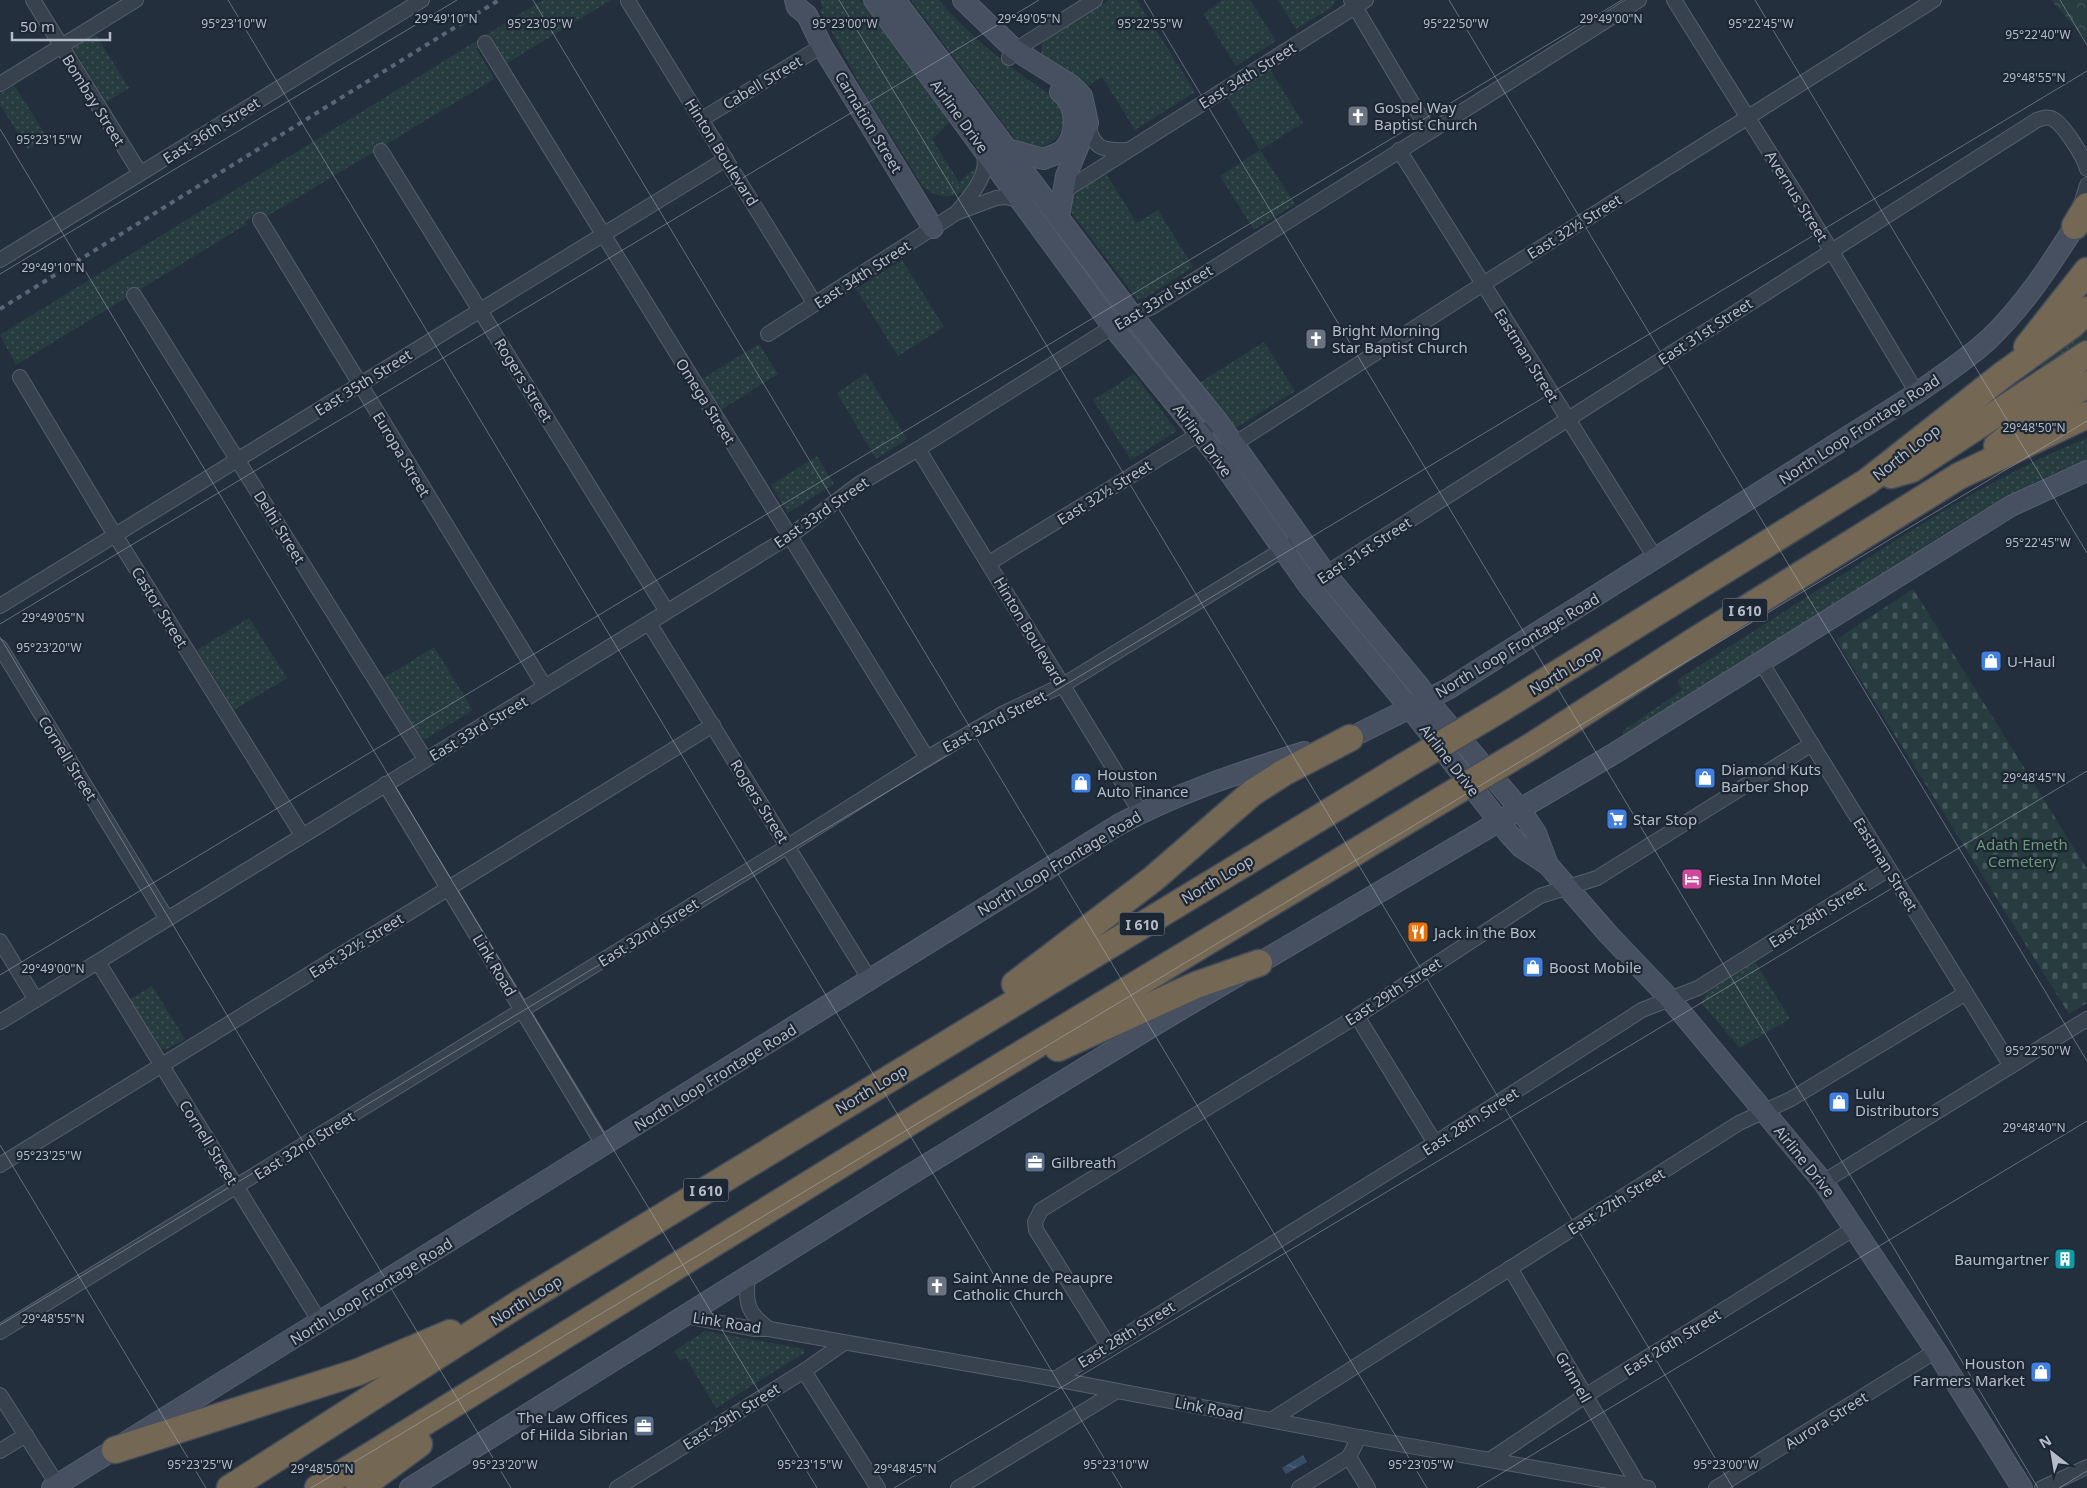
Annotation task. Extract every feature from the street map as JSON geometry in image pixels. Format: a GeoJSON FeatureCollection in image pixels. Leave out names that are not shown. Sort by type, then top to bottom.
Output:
{"type":"FeatureCollection","features":[{"type":"Feature","properties":{"kind":"highway"},"geometry":{"type":"LineString","coordinates":[[2004,374],[2087,271]]}},
{"type":"Feature","properties":{"kind":"highway","name":"North Loop"},"geometry":{"type":"LineString","coordinates":[[230,1488],[520,1303],[1502,708],[1868,481],[2004,374],[2072,325],[2087,310]]}},
{"type":"Feature","properties":{"kind":"highway"},"geometry":{"type":"LineString","coordinates":[[1868,481],[1912,469],[2087,354]]}},
{"type":"Feature","properties":{"kind":"highway"},"geometry":{"type":"LineString","coordinates":[[1959,476],[2032,419],[2087,384]]}},
{"type":"Feature","properties":{"kind":"highway","name":"I 610"},"geometry":{"type":"LineString","coordinates":[[318,1488],[942,1102],[1532,746],[1685,647],[1959,476],[2087,415]]}},
{"type":"Feature","properties":{"kind":"highway"},"geometry":{"type":"LineString","coordinates":[[892,1076],[1153,879],[1252,793],[1283,773],[1350,738]]}},
{"type":"Feature","properties":{"kind":"highway"},"geometry":{"type":"LineString","coordinates":[[942,1102],[1196,985],[1260,963]]}},
{"type":"Feature","properties":{"kind":"highway"},"geometry":{"type":"LineString","coordinates":[[115,1450],[358,1372],[520,1303]]}},
{"type":"Feature","properties":{"kind":"highway"},"geometry":{"type":"LineString","coordinates":[[359,1488],[584,1324]]}},
{"type":"Feature","properties":{"kind":"main road","name":"Carnation Street"},"geometry":{"type":"LineString","coordinates":[[795,0],[797,7],[807,8],[822,46],[933,228]]}},
{"type":"Feature","properties":{"kind":"main road","name":"Airline Drive"},"geometry":{"type":"LineString","coordinates":[[874,0],[980,142],[1113,327],[1217,455],[1308,585],[1521,847],[1548,864]]}},
{"type":"Feature","properties":{"kind":"main road","name":"Airline Drive"},"geometry":{"type":"LineString","coordinates":[[895,0],[1132,315],[1219,423],[1326,574],[1520,809],[1536,834],[1548,864],[1670,999],[1823,1182],[1936,1351],[2022,1488]]}},
{"type":"Feature","properties":{"kind":"main road","name":"Airline Drive"},"geometry":{"type":"LineString","coordinates":[[947,0],[967,22],[1012,54],[1077,90],[1082,96],[1088,123]]}},
{"type":"Feature","properties":{"kind":"main road","name":"Airline Drive"},"geometry":{"type":"LineString","coordinates":[[963,0],[1036,79],[1068,99],[1074,118],[1073,133],[1064,149],[1054,155],[1043,159],[1007,149]]}},
{"type":"Feature","properties":{"kind":"main road"},"geometry":{"type":"LineString","coordinates":[[1059,216],[1066,176],[1088,123]]}},
{"type":"Feature","properties":{"kind":"main road","name":"North Loop Frontage Road"},"geometry":{"type":"LineString","coordinates":[[55,1486],[604,1146],[1054,864],[1141,812],[1163,801],[1210,783],[1350,738],[1409,707],[1448,690],[1917,393],[1967,357],[1994,333],[2043,277],[2081,216]]}},
{"type":"Feature","properties":{"kind":"main road"},"geometry":{"type":"LineString","coordinates":[[417,1486],[748,1276],[1162,1021],[1610,756],[2011,506],[2087,471]]}},
{"type":"Feature","properties":{"kind":"street","name":"Bombay Street"},"geometry":{"type":"LineString","coordinates":[[33,0],[60,47],[140,173]]}},
{"type":"Feature","properties":{"kind":"street"},"geometry":{"type":"LineString","coordinates":[[0,84],[136,0]]}},
{"type":"Feature","properties":{"kind":"street","name":"East 36th Street"},"geometry":{"type":"LineString","coordinates":[[0,260],[422,0]]}},
{"type":"Feature","properties":{"kind":"street"},"geometry":{"type":"LineString","coordinates":[[1012,54],[1095,0]]}},
{"type":"Feature","properties":{"kind":"street","name":"East 33rd Street"},"geometry":{"type":"LineString","coordinates":[[0,1022],[649,623],[666,610],[790,536],[859,484],[1132,315],[1152,307],[1639,0]]}},
{"type":"Feature","properties":{"kind":"street","name":"Avernus Street"},"geometry":{"type":"LineString","coordinates":[[1674,0],[1831,250],[1917,393]]}},
{"type":"Feature","properties":{"kind":"street","name":"East 32½ Street"},"geometry":{"type":"LineString","coordinates":[[1217,455],[1483,284],[1934,0]]}},
{"type":"Feature","properties":{"kind":"street","name":"Hinton Boulevard"},"geometry":{"type":"LineString","coordinates":[[628,1],[816,304]]}},
{"type":"Feature","properties":{"kind":"street"},"geometry":{"type":"LineString","coordinates":[[1357,2],[1429,131]]}},
{"type":"Feature","properties":{"kind":"street","name":"East 34th Street"},"geometry":{"type":"LineString","coordinates":[[1064,191],[1357,2]]}},
{"type":"Feature","properties":{"kind":"street","name":"Omega Street"},"geometry":{"type":"LineString","coordinates":[[485,43],[928,758]]}},
{"type":"Feature","properties":{"kind":"street","name":"Cabell Street"},"geometry":{"type":"LineString","coordinates":[[702,118],[822,46]]}},
{"type":"Feature","properties":{"kind":"street","name":"East 31st Street"},"geometry":{"type":"LineString","coordinates":[[1308,585],[2030,123],[2046,117],[2056,121],[2065,130],[2087,169]]}},
{"type":"Feature","properties":{"kind":"street"},"geometry":{"type":"LineString","coordinates":[[1088,123],[1090,135],[1101,148],[1109,151],[1128,150]]}},
{"type":"Feature","properties":{"kind":"street","name":"East 34th Street"},"geometry":{"type":"LineString","coordinates":[[956,213],[978,185],[985,166],[986,158],[980,142]]}},
{"type":"Feature","properties":{"kind":"street","name":"Eastman Street"},"geometry":{"type":"LineString","coordinates":[[1399,150],[1656,559]]}},
{"type":"Feature","properties":{"kind":"street","name":"Rogers Street"},"geometry":{"type":"LineString","coordinates":[[381,151],[666,610]]}},
{"type":"Feature","properties":{"kind":"street","name":"East 35th Street"},"geometry":{"type":"LineString","coordinates":[[0,606],[726,159]]}},
{"type":"Feature","properties":{"kind":"street"},"geometry":{"type":"LineString","coordinates":[[2081,216],[2087,185]]}},
{"type":"Feature","properties":{"kind":"street","name":"East 34th Street"},"geometry":{"type":"LineString","coordinates":[[768,334],[956,213],[996,198],[1006,197],[1022,201]]}},
{"type":"Feature","properties":{"kind":"street","name":"Europa Street"},"geometry":{"type":"LineString","coordinates":[[260,220],[545,687]]}},
{"type":"Feature","properties":{"kind":"street","name":"Delhi Street"},"geometry":{"type":"LineString","coordinates":[[134,295],[425,760]]}},
{"type":"Feature","properties":{"kind":"street","name":"Castor Street"},"geometry":{"type":"LineString","coordinates":[[20,377],[115,536],[302,835]]}},
{"type":"Feature","properties":{"kind":"street","name":"East 32½ Street"},"geometry":{"type":"LineString","coordinates":[[989,563],[1219,423]]}},
{"type":"Feature","properties":{"kind":"street","name":"Hinton Boulevard"},"geometry":{"type":"LineString","coordinates":[[918,449],[1141,812]]}},
{"type":"Feature","properties":{"kind":"street","name":"East 32nd Street"},"geometry":{"type":"LineString","coordinates":[[0,1332],[928,758],[1011,710],[1063,685],[1300,539]]}},
{"type":"Feature","properties":{"kind":"street","name":"Rogers Street"},"geometry":{"type":"LineString","coordinates":[[649,623],[870,980]]}},
{"type":"Feature","properties":{"kind":"street","name":"Cornell Street"},"geometry":{"type":"LineString","coordinates":[[0,647],[166,919]]}},
{"type":"Feature","properties":{"kind":"street","name":"Eastman Street"},"geometry":{"type":"LineString","coordinates":[[1761,662],[2010,1066]]}},
{"type":"Feature","properties":{"kind":"street","name":"East 32½ Street"},"geometry":{"type":"LineString","coordinates":[[0,1165],[713,725]]}},
{"type":"Feature","properties":{"kind":"street","name":"East 29th Street"},"geometry":{"type":"LineString","coordinates":[[1108,1345],[1036,1230],[1035,1222],[1038,1214],[1357,1016],[1540,896],[1597,878],[1812,744]]}},
{"type":"Feature","properties":{"kind":"street","name":"Link Road"},"geometry":{"type":"LineString","coordinates":[[385,784],[604,1146]]}},
{"type":"Feature","properties":{"kind":"street","name":"East 28th Street"},"geometry":{"type":"LineString","coordinates":[[1055,1379],[1435,1143],[1642,1010],[1698,988],[1889,869]]}},
{"type":"Feature","properties":{"kind":"street"},"geometry":{"type":"LineString","coordinates":[[0,941],[36,1000]]}},
{"type":"Feature","properties":{"kind":"street","name":"Cornell Street"},"geometry":{"type":"LineString","coordinates":[[98,962],[320,1322]]}},
{"type":"Feature","properties":{"kind":"street","name":"East 27th Street"},"geometry":{"type":"LineString","coordinates":[[1271,1420],[1739,1123],[1791,1099],[1966,993]]}},
{"type":"Feature","properties":{"kind":"street"},"geometry":{"type":"LineString","coordinates":[[1357,1016],[1435,1143]]}},
{"type":"Feature","properties":{"kind":"street"},"geometry":{"type":"LineString","coordinates":[[1823,1182],[2087,1019]]}},
{"type":"Feature","properties":{"kind":"street","name":"East 26th Street"},"geometry":{"type":"LineString","coordinates":[[1492,1459],[1585,1396],[1855,1228]]}},
{"type":"Feature","properties":{"kind":"street","name":"Grinnell"},"geometry":{"type":"LineString","coordinates":[[1510,1268],[1641,1487]]}},
{"type":"Feature","properties":{"kind":"street","name":"Link Road"},"geometry":{"type":"LineString","coordinates":[[748,1276],[746,1292],[748,1306],[758,1321],[769,1329]]}},
{"type":"Feature","properties":{"kind":"street","name":"Link Road"},"geometry":{"type":"LineString","coordinates":[[685,1316],[1055,1379],[1359,1437],[1492,1459],[1641,1487]]}},
{"type":"Feature","properties":{"kind":"street","name":"East 29th Street"},"geometry":{"type":"LineString","coordinates":[[618,1488],[804,1371],[844,1343]]}},
{"type":"Feature","properties":{"kind":"street","name":"Aurora Street"},"geometry":{"type":"LineString","coordinates":[[1716,1488],[1936,1351]]}},
{"type":"Feature","properties":{"kind":"street"},"geometry":{"type":"LineString","coordinates":[[804,1371],[878,1488]]}},
{"type":"Feature","properties":{"kind":"street"},"geometry":{"type":"LineString","coordinates":[[958,1488],[1117,1391]]}},
{"type":"Feature","properties":{"kind":"street"},"geometry":{"type":"LineString","coordinates":[[0,1395],[26,1435],[55,1486]]}},
{"type":"Feature","properties":{"kind":"street"},"geometry":{"type":"LineString","coordinates":[[0,1451],[26,1435]]}},
{"type":"Feature","properties":{"kind":"street"},"geometry":{"type":"LineString","coordinates":[[1299,1488],[1349,1457],[1359,1437]]}},
{"type":"Feature","properties":{"kind":"street"},"geometry":{"type":"LineString","coordinates":[[1349,1457],[1368,1488]]}},
{"type":"Feature","properties":{"kind":"street"},"geometry":{"type":"LineString","coordinates":[[2042,1488],[2087,1467]]}},
{"type":"Feature","properties":{"kind":"green space"},"geometry":{"type":"Polygon","coordinates":[[[543,0],[611,0],[504,65],[489,41],[476,48],[494,79],[264,218],[260,212],[245,221],[247,224],[16,365],[0,335],[543,0]]]}},
{"type":"Feature","properties":{"kind":"green space"},"geometry":{"type":"Polygon","coordinates":[[[820,0],[860,0],[950,122],[932,139],[959,182],[975,168],[969,186],[962,192],[947,196],[938,195],[922,185],[865,94],[820,10],[823,8],[820,0]]]}},
{"type":"Feature","properties":{"kind":"green space"},"geometry":{"type":"Polygon","coordinates":[[[911,0],[939,0],[966,29],[996,55],[1060,101],[1063,122],[1061,132],[1057,137],[1040,150],[1021,147],[911,0]]]}},
{"type":"Feature","properties":{"kind":"green space"},"geometry":{"type":"Polygon","coordinates":[[[1109,0],[1137,0],[1195,92],[1135,130],[1102,77],[1084,88],[1041,55],[1042,44],[1047,38],[1109,0]]]}},
{"type":"Feature","properties":{"kind":"green space"},"geometry":{"type":"Polygon","coordinates":[[[1223,0],[1250,0],[1276,41],[1236,66],[1203,14],[1223,0]]]}},
{"type":"Feature","properties":{"kind":"green space"},"geometry":{"type":"Polygon","coordinates":[[[1278,0],[1336,0],[1331,8],[1296,29],[1278,0]]]}},
{"type":"Feature","properties":{"kind":"green space"},"geometry":{"type":"Polygon","coordinates":[[[2051,0],[2087,0],[2087,41],[2051,0]]]}},
{"type":"Feature","properties":{"kind":"green space"},"geometry":{"type":"Polygon","coordinates":[[[94,32],[129,88],[106,102],[72,46],[94,32]]]}},
{"type":"Feature","properties":{"kind":"green space"},"geometry":{"type":"Polygon","coordinates":[[[1269,68],[1303,123],[1260,150],[1226,95],[1269,68]]]}},
{"type":"Feature","properties":{"kind":"green space"},"geometry":{"type":"Polygon","coordinates":[[[14,85],[47,137],[28,149],[0,105],[0,94],[14,85]]]}},
{"type":"Feature","properties":{"kind":"green space"},"geometry":{"type":"Polygon","coordinates":[[[1260,150],[1295,204],[1254,230],[1220,176],[1260,150]]]}},
{"type":"Feature","properties":{"kind":"green space"},"geometry":{"type":"Polygon","coordinates":[[[1104,171],[1137,223],[1158,210],[1193,267],[1145,298],[1138,300],[1068,208],[1071,194],[1104,171]]]}},
{"type":"Feature","properties":{"kind":"green space"},"geometry":{"type":"Polygon","coordinates":[[[902,260],[944,327],[898,356],[856,289],[902,260]]]}},
{"type":"Feature","properties":{"kind":"green space"},"geometry":{"type":"Polygon","coordinates":[[[2087,322],[2087,343],[2043,369],[2040,365],[2087,322]]]}},
{"type":"Feature","properties":{"kind":"green space"},"geometry":{"type":"Polygon","coordinates":[[[1264,342],[1295,391],[1234,429],[1199,383],[1264,342]]]}},
{"type":"Feature","properties":{"kind":"green space"},"geometry":{"type":"Polygon","coordinates":[[[759,344],[778,374],[721,410],[702,379],[759,344]]]}},
{"type":"Feature","properties":{"kind":"green space"},"geometry":{"type":"Polygon","coordinates":[[[866,373],[907,439],[876,459],[837,393],[866,373]]]}},
{"type":"Feature","properties":{"kind":"green space"},"geometry":{"type":"Polygon","coordinates":[[[1134,374],[1177,431],[1131,460],[1093,400],[1134,374]]]}},
{"type":"Feature","properties":{"kind":"green space"},"geometry":{"type":"Polygon","coordinates":[[[2087,438],[2087,460],[2030,484],[1976,514],[1656,716],[1625,735],[1623,734],[1624,730],[1682,690],[1677,680],[1892,543],[1973,494],[2029,464],[2087,438]]]}},
{"type":"Feature","properties":{"kind":"green space"},"geometry":{"type":"Polygon","coordinates":[[[817,456],[834,484],[788,513],[771,485],[817,456]]]}},
{"type":"Feature","properties":{"kind":"green space","name":"Adath Emeth Cemetery"},"geometry":{"type":"Polygon","coordinates":[[[1913,589],[2087,869],[2087,1003],[2069,1014],[1842,650],[1837,639],[1913,589]]]}},
{"type":"Feature","properties":{"kind":"green space"},"geometry":{"type":"Polygon","coordinates":[[[249,618],[287,678],[234,710],[197,650],[249,618]]]}},
{"type":"Feature","properties":{"kind":"green space"},"geometry":{"type":"Polygon","coordinates":[[[434,647],[473,710],[424,740],[384,678],[434,647]]]}},
{"type":"Feature","properties":{"kind":"green space"},"geometry":{"type":"Polygon","coordinates":[[[1755,962],[1790,1019],[1740,1048],[1701,1003],[1707,992],[1755,962]]]}},
{"type":"Feature","properties":{"kind":"green space"},"geometry":{"type":"Polygon","coordinates":[[[152,986],[185,1039],[167,1049],[160,1048],[129,1000],[152,986]]]}},
{"type":"Feature","properties":{"kind":"green space"},"geometry":{"type":"Polygon","coordinates":[[[705,1331],[804,1349],[804,1353],[716,1408],[686,1358],[681,1361],[674,1351],[705,1331]]]}},
{"type":"Feature","properties":{"kind":"water"},"geometry":{"type":"Polygon","coordinates":[[[1303,1455],[1307,1462],[1286,1474],[1282,1468],[1303,1455]]]}},
{"type":"Feature","properties":{"kind":"railway"},"geometry":{"type":"LineString","coordinates":[[0,309],[499,0]]}},
{"type":"Feature","properties":{"kind":"place","name":"Gospel Way Baptist Church"},"geometry":{"type":"Point","coordinates":[1358,116]}},
{"type":"Feature","properties":{"kind":"place","name":"Bright Morning Star Baptist Church"},"geometry":{"type":"Point","coordinates":[1316,339]}},
{"type":"Feature","properties":{"kind":"place","name":"U-Haul"},"geometry":{"type":"Point","coordinates":[1991,661]}},
{"type":"Feature","properties":{"kind":"place","name":"Diamond Kuts Barber Shop"},"geometry":{"type":"Point","coordinates":[1705,778]}},
{"type":"Feature","properties":{"kind":"place","name":"Houston Auto Finance"},"geometry":{"type":"Point","coordinates":[1081,783]}},
{"type":"Feature","properties":{"kind":"place","name":"Star Stop"},"geometry":{"type":"Point","coordinates":[1617,819]}},
{"type":"Feature","properties":{"kind":"place","name":"Fiesta Inn Motel"},"geometry":{"type":"Point","coordinates":[1692,879]}},
{"type":"Feature","properties":{"kind":"place","name":"Jack in the Box"},"geometry":{"type":"Point","coordinates":[1418,932]}},
{"type":"Feature","properties":{"kind":"place","name":"Boost Mobile"},"geometry":{"type":"Point","coordinates":[1533,967]}},
{"type":"Feature","properties":{"kind":"place","name":"Lulu Distributors"},"geometry":{"type":"Point","coordinates":[1839,1102]}},
{"type":"Feature","properties":{"kind":"place","name":"Gilbreath"},"geometry":{"type":"Point","coordinates":[1035,1162]}},
{"type":"Feature","properties":{"kind":"place","name":"Baumgartner"},"geometry":{"type":"Point","coordinates":[2065,1259]}},
{"type":"Feature","properties":{"kind":"place","name":"Saint Anne de Peaupre Catholic Church"},"geometry":{"type":"Point","coordinates":[937,1286]}},
{"type":"Feature","properties":{"kind":"place","name":"Houston Farmers Market"},"geometry":{"type":"Point","coordinates":[2041,1372]}},
{"type":"Feature","properties":{"kind":"place","name":"The Law Offices of Hilda Sibrian"},"geometry":{"type":"Point","coordinates":[644,1426]}}]}
